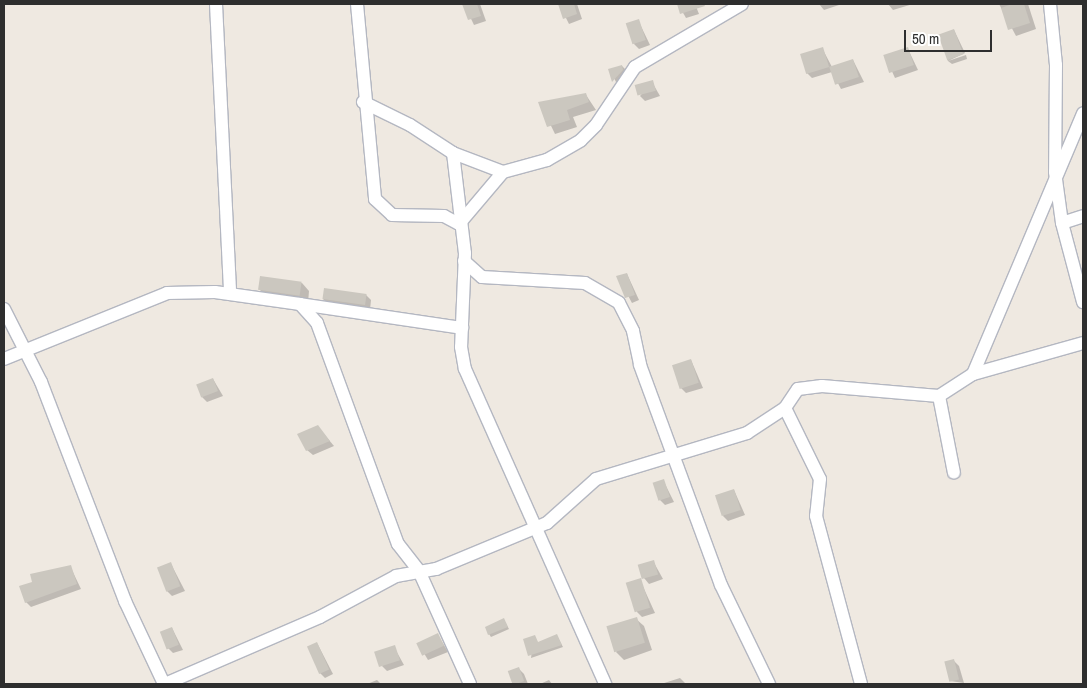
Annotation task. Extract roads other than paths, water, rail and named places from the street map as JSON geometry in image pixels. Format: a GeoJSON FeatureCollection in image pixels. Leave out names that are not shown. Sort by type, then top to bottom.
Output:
{"type":"FeatureCollection","features":[{"type":"Feature","properties":{"kind":"street"},"geometry":{"type":"LineString","coordinates":[[216,4],[230,294]]}},
{"type":"Feature","properties":{"kind":"street"},"geometry":{"type":"LineString","coordinates":[[357,4],[371,188],[378,205],[392,215],[444,216],[459,224]]}},
{"type":"Feature","properties":{"kind":"street"},"geometry":{"type":"LineString","coordinates":[[459,224],[503,172],[547,160],[581,140],[596,125],[635,67],[742,4]]}},
{"type":"Feature","properties":{"kind":"street"},"geometry":{"type":"LineString","coordinates":[[1050,4],[1056,65],[1056,172],[1062,223],[1083,302]]}},
{"type":"Feature","properties":{"kind":"street"},"geometry":{"type":"LineString","coordinates":[[363,102],[410,125],[453,154],[503,172]]}},
{"type":"Feature","properties":{"kind":"street"},"geometry":{"type":"LineString","coordinates":[[973,374],[984,356],[1056,172],[1083,113]]}},
{"type":"Feature","properties":{"kind":"street"},"geometry":{"type":"LineString","coordinates":[[453,154],[460,191],[459,224],[464,260],[462,328],[465,369],[538,527],[605,684]]}},
{"type":"Feature","properties":{"kind":"street"},"geometry":{"type":"LineString","coordinates":[[1062,223],[1083,216]]}},
{"type":"Feature","properties":{"kind":"street"},"geometry":{"type":"LineString","coordinates":[[464,260],[482,277]]}},
{"type":"Feature","properties":{"kind":"street"},"geometry":{"type":"LineString","coordinates":[[463,291],[482,277],[585,283],[619,303],[633,331],[640,365],[721,585],[769,684]]}},
{"type":"Feature","properties":{"kind":"street"},"geometry":{"type":"LineString","coordinates":[[4,359],[167,293],[230,294],[462,328]]}},
{"type":"Feature","properties":{"kind":"street"},"geometry":{"type":"LineString","coordinates":[[300,304],[317,323],[398,544],[419,571],[470,684]]}},
{"type":"Feature","properties":{"kind":"street"},"geometry":{"type":"LineString","coordinates":[[4,309],[24,352],[41,382],[125,600],[165,684],[320,617],[396,576],[436,569],[538,527],[596,479],[675,457],[747,433],[785,408],[798,389],[807,387],[939,396],[973,374],[1083,343]]}},
{"type":"Feature","properties":{"kind":"street"},"geometry":{"type":"LineString","coordinates":[[939,396],[954,473]]}},
{"type":"Feature","properties":{"kind":"street"},"geometry":{"type":"LineString","coordinates":[[785,408],[820,479],[816,516],[861,684]]}}]}
